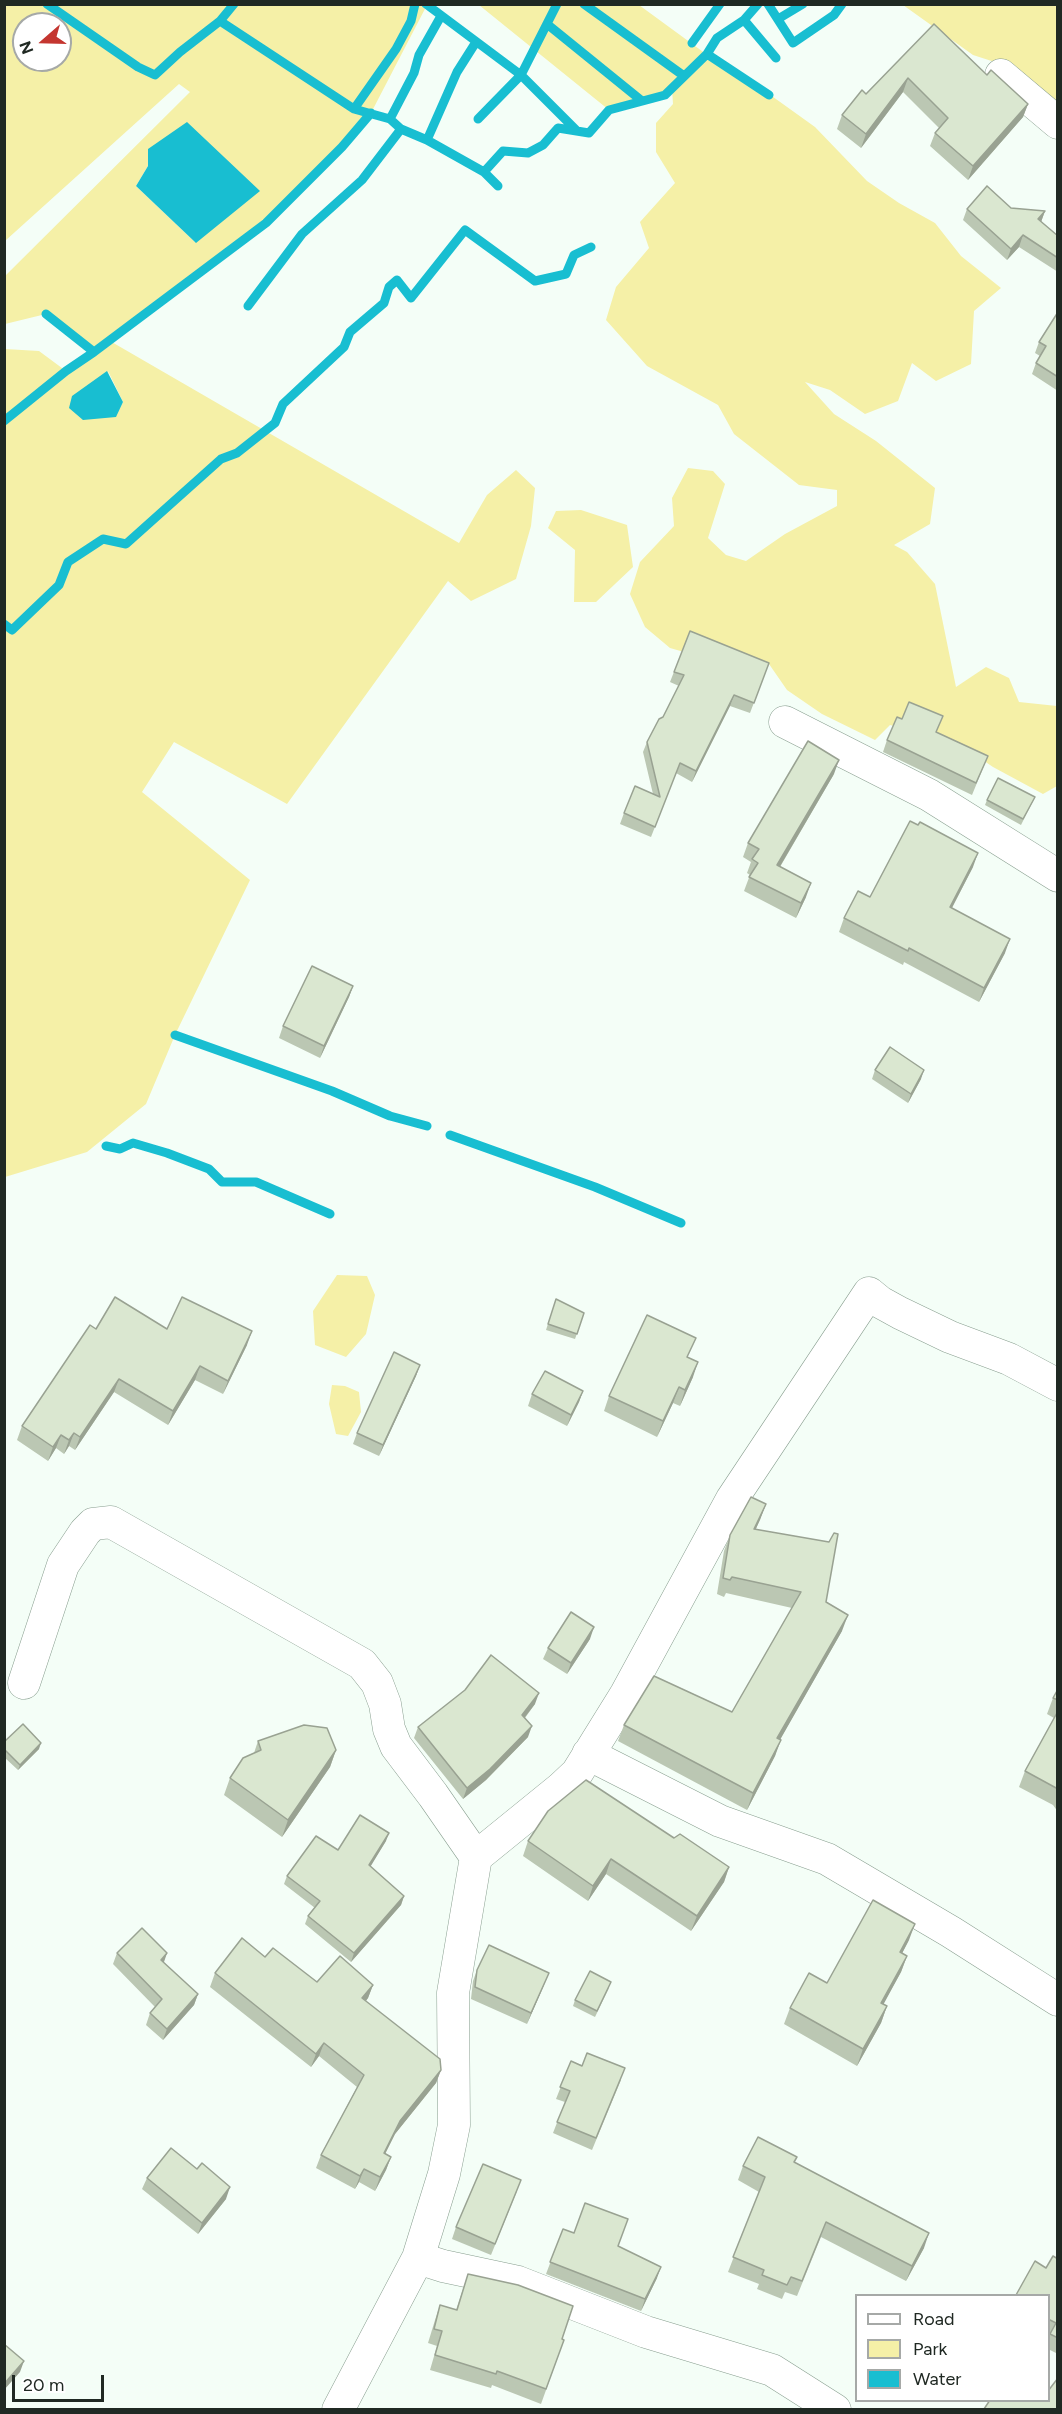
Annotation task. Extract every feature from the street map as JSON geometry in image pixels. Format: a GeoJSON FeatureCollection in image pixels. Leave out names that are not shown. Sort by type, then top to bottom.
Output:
{"type":"FeatureCollection","features":[{"type":"Feature","properties":{"kind":"street"},"geometry":{"type":"LineString","coordinates":[[1001,75],[1058,123]]}},
{"type":"Feature","properties":{"kind":"street"},"geometry":{"type":"LineString","coordinates":[[785,722],[928,795],[1058,876]]}},
{"type":"Feature","properties":{"kind":"street"},"geometry":{"type":"LineString","coordinates":[[338,2409],[418,2258],[444,2174],[454,2124],[453,1994],[476,1857],[577,1773],[626,1694],[732,1499],[869,1293],[900,1313],[950,1337],[1009,1359],[1058,1385]]}},
{"type":"Feature","properties":{"kind":"street"},"geometry":{"type":"LineString","coordinates":[[24,1683],[63,1565],[93,1524],[111,1522],[362,1664],[377,1683],[396,1746],[476,1857]]}},
{"type":"Feature","properties":{"kind":"street"},"geometry":{"type":"LineString","coordinates":[[588,1754],[720,1821],[826,1859],[951,1932],[1058,2000]]}},
{"type":"Feature","properties":{"kind":"street"},"geometry":{"type":"LineString","coordinates":[[418,2258],[443,2266],[518,2282],[646,2332],[772,2370],[835,2409]]}},
{"type":"Feature","properties":{"kind":"green space"},"geometry":{"type":"Polygon","coordinates":[[[5,5],[427,5],[371,113],[308,181],[266,223],[110,341],[459,543],[487,495],[516,470],[535,488],[531,526],[516,579],[471,601],[448,581],[287,804],[174,742],[142,792],[250,880],[175,1035],[146,1104],[87,1152],[5,1177],[5,349],[39,351],[66,371],[94,352],[46,314],[5,324],[5,276],[190,92],[179,84],[5,241],[5,5]],[[148,166],[136,186],[196,243],[148,166]],[[108,371],[115,417],[123,402],[108,371]]]}},
{"type":"Feature","properties":{"kind":"green space"},"geometry":{"type":"Polygon","coordinates":[[[479,5],[639,5],[706,54],[709,51],[815,127],[867,181],[899,203],[935,223],[961,256],[1001,288],[974,311],[971,364],[936,381],[912,363],[898,401],[865,414],[830,390],[805,382],[834,414],[876,441],[935,488],[930,524],[894,545],[907,552],[935,584],[956,687],[986,667],[1009,678],[1019,702],[1057,706],[1057,786],[1043,794],[993,767],[953,740],[890,725],[875,740],[822,714],[787,690],[769,664],[726,664],[670,648],[645,627],[630,594],[640,562],[674,526],[672,498],[688,468],[713,471],[725,484],[708,538],[726,555],[746,561],[785,534],[837,506],[837,490],[799,485],[734,434],[718,405],[647,366],[606,320],[616,287],[649,248],[640,222],[675,183],[656,152],[656,123],[673,104],[672,89],[665,95],[609,110],[479,5]]]}},
{"type":"Feature","properties":{"kind":"green space"},"geometry":{"type":"Polygon","coordinates":[[[903,5],[1057,5],[1057,110],[1004,65],[973,55],[903,5]]]}},
{"type":"Feature","properties":{"kind":"green space"},"geometry":{"type":"Polygon","coordinates":[[[581,510],[627,525],[633,567],[596,602],[574,602],[575,550],[548,528],[556,511],[581,510]]]}},
{"type":"Feature","properties":{"kind":"green space"},"geometry":{"type":"Polygon","coordinates":[[[337,1275],[367,1276],[375,1295],[366,1334],[346,1357],[315,1345],[313,1311],[337,1275]]]}},
{"type":"Feature","properties":{"kind":"green space"},"geometry":{"type":"Polygon","coordinates":[[[332,1385],[345,1386],[359,1392],[361,1412],[348,1436],[336,1434],[329,1404],[332,1385]]]}},
{"type":"Feature","properties":{"kind":"water"},"geometry":{"type":"Polygon","coordinates":[[[187,122],[260,191],[196,243],[136,186],[148,166],[148,149],[187,122]]]}},
{"type":"Feature","properties":{"kind":"water"},"geometry":{"type":"Polygon","coordinates":[[[107,371],[123,402],[116,417],[83,420],[69,408],[72,396],[107,371]]]}},
{"type":"Feature","properties":{"kind":"building"},"geometry":{"type":"Polygon","coordinates":[[[934,24],[987,75],[991,70],[1028,104],[973,166],[935,133],[948,118],[908,78],[866,134],[842,115],[862,90],[866,94],[934,24]]]}},
{"type":"Feature","properties":{"kind":"building"},"geometry":{"type":"Polygon","coordinates":[[[987,186],[1011,208],[1045,211],[1038,219],[1058,236],[1058,258],[1023,235],[1011,249],[967,209],[987,186]]]}},
{"type":"Feature","properties":{"kind":"building"},"geometry":{"type":"Polygon","coordinates":[[[1058,312],[1058,377],[1036,363],[1046,346],[1039,342],[1058,312]]]}},
{"type":"Feature","properties":{"kind":"building"},"geometry":{"type":"Polygon","coordinates":[[[690,631],[769,663],[754,703],[734,695],[696,771],[680,763],[655,827],[624,813],[635,786],[660,797],[647,742],[659,719],[663,717],[684,675],[674,672],[690,631]]]}},
{"type":"Feature","properties":{"kind":"building"},"geometry":{"type":"Polygon","coordinates":[[[909,702],[943,716],[936,732],[988,756],[976,783],[887,740],[897,717],[902,719],[909,702]]]}},
{"type":"Feature","properties":{"kind":"building"},"geometry":{"type":"Polygon","coordinates":[[[808,741],[839,760],[777,865],[811,883],[801,903],[749,877],[758,863],[752,859],[759,849],[748,843],[808,741]]]}},
{"type":"Feature","properties":{"kind":"building"},"geometry":{"type":"Polygon","coordinates":[[[998,778],[1035,797],[1023,819],[987,800],[998,778]]]}},
{"type":"Feature","properties":{"kind":"building"},"geometry":{"type":"Polygon","coordinates":[[[910,821],[918,825],[920,822],[978,853],[950,907],[1010,939],[984,988],[909,948],[908,951],[844,918],[858,891],[870,897],[910,821]]]}},
{"type":"Feature","properties":{"kind":"building"},"geometry":{"type":"Polygon","coordinates":[[[312,966],[353,986],[324,1046],[283,1026],[312,966]]]}},
{"type":"Feature","properties":{"kind":"building"},"geometry":{"type":"Polygon","coordinates":[[[890,1047],[924,1070],[911,1094],[875,1070],[890,1047]]]}},
{"type":"Feature","properties":{"kind":"building"},"geometry":{"type":"Polygon","coordinates":[[[115,1297],[167,1329],[182,1297],[252,1331],[228,1381],[200,1366],[173,1411],[119,1379],[80,1437],[74,1433],[69,1440],[61,1435],[53,1447],[22,1426],[90,1325],[96,1329],[115,1297]]]}},
{"type":"Feature","properties":{"kind":"building"},"geometry":{"type":"Polygon","coordinates":[[[556,1299],[584,1313],[577,1334],[548,1324],[556,1299]]]}},
{"type":"Feature","properties":{"kind":"building"},"geometry":{"type":"Polygon","coordinates":[[[647,1315],[696,1338],[687,1357],[698,1362],[685,1390],[679,1387],[663,1421],[609,1396],[647,1315]]]}},
{"type":"Feature","properties":{"kind":"building"},"geometry":{"type":"Polygon","coordinates":[[[394,1352],[420,1365],[383,1445],[357,1433],[394,1352]]]}},
{"type":"Feature","properties":{"kind":"building"},"geometry":{"type":"Polygon","coordinates":[[[545,1371],[583,1391],[571,1415],[532,1394],[545,1371]]]}},
{"type":"Feature","properties":{"kind":"building"},"geometry":{"type":"Polygon","coordinates":[[[751,1497],[766,1504],[754,1529],[829,1542],[834,1533],[838,1534],[826,1602],[848,1615],[777,1738],[781,1740],[753,1793],[624,1725],[654,1676],[732,1712],[801,1592],[732,1577],[730,1580],[723,1578],[730,1535],[751,1497]]]}},
{"type":"Feature","properties":{"kind":"building"},"geometry":{"type":"Polygon","coordinates":[[[571,1612],[594,1627],[571,1663],[548,1648],[571,1612]]]}},
{"type":"Feature","properties":{"kind":"building"},"geometry":{"type":"Polygon","coordinates":[[[491,1655],[539,1693],[522,1715],[532,1726],[490,1769],[467,1788],[418,1727],[465,1690],[491,1655]]]}},
{"type":"Feature","properties":{"kind":"building"},"geometry":{"type":"Polygon","coordinates":[[[1058,1689],[1058,1700],[1053,1698],[1058,1689]]]}},
{"type":"Feature","properties":{"kind":"building"},"geometry":{"type":"Polygon","coordinates":[[[1058,1711],[1058,1789],[1025,1771],[1058,1711]]]}},
{"type":"Feature","properties":{"kind":"building"},"geometry":{"type":"Polygon","coordinates":[[[23,1724],[41,1743],[20,1765],[4,1749],[4,1742],[23,1724]]]}},
{"type":"Feature","properties":{"kind":"building"},"geometry":{"type":"Polygon","coordinates":[[[304,1725],[327,1728],[336,1750],[288,1820],[230,1778],[243,1758],[261,1750],[258,1741],[304,1725]]]}},
{"type":"Feature","properties":{"kind":"building"},"geometry":{"type":"Polygon","coordinates":[[[586,1780],[674,1838],[680,1834],[729,1867],[697,1916],[611,1859],[593,1886],[528,1841],[548,1811],[586,1780]]]}},
{"type":"Feature","properties":{"kind":"building"},"geometry":{"type":"Polygon","coordinates":[[[360,1815],[389,1833],[369,1865],[404,1896],[354,1953],[308,1916],[320,1901],[287,1876],[316,1836],[338,1850],[360,1815]]]}},
{"type":"Feature","properties":{"kind":"building"},"geometry":{"type":"Polygon","coordinates":[[[873,1900],[915,1924],[900,1952],[907,1956],[881,2003],[887,2006],[863,2049],[790,2008],[809,1973],[827,1983],[873,1900]]]}},
{"type":"Feature","properties":{"kind":"building"},"geometry":{"type":"Polygon","coordinates":[[[142,1928],[167,1953],[161,1960],[198,1994],[167,2029],[150,2013],[162,1999],[117,1953],[142,1928]]]}},
{"type":"Feature","properties":{"kind":"building"},"geometry":{"type":"Polygon","coordinates":[[[242,1938],[265,1957],[273,1948],[317,1982],[340,1956],[373,1985],[362,1998],[440,2059],[441,2070],[400,2121],[384,2153],[391,2157],[380,2177],[364,2169],[360,2176],[321,2155],[364,2075],[324,2043],[316,2054],[215,1973],[242,1938]]]}},
{"type":"Feature","properties":{"kind":"building"},"geometry":{"type":"Polygon","coordinates":[[[489,1945],[549,1973],[531,2013],[475,1987],[477,1970],[489,1945]]]}},
{"type":"Feature","properties":{"kind":"building"},"geometry":{"type":"Polygon","coordinates":[[[590,1971],[611,1982],[597,2011],[575,2000],[590,1971]]]}},
{"type":"Feature","properties":{"kind":"building"},"geometry":{"type":"Polygon","coordinates":[[[587,2053],[625,2068],[596,2138],[557,2122],[570,2091],[560,2087],[571,2061],[582,2066],[587,2053]]]}},
{"type":"Feature","properties":{"kind":"building"},"geometry":{"type":"Polygon","coordinates":[[[758,2137],[797,2157],[794,2162],[929,2233],[912,2266],[826,2222],[802,2281],[791,2277],[787,2285],[762,2275],[764,2270],[733,2257],[765,2177],[743,2166],[758,2137]]]}},
{"type":"Feature","properties":{"kind":"building"},"geometry":{"type":"Polygon","coordinates":[[[171,2148],[197,2169],[202,2163],[230,2187],[202,2223],[147,2178],[171,2148]]]}},
{"type":"Feature","properties":{"kind":"building"},"geometry":{"type":"Polygon","coordinates":[[[483,2164],[521,2180],[495,2244],[456,2227],[483,2164]]]}},
{"type":"Feature","properties":{"kind":"building"},"geometry":{"type":"Polygon","coordinates":[[[585,2203],[628,2219],[618,2246],[661,2267],[645,2299],[550,2262],[563,2229],[574,2233],[585,2203]]]}},
{"type":"Feature","properties":{"kind":"building"},"geometry":{"type":"Polygon","coordinates":[[[1053,2256],[1058,2259],[1058,2338],[1050,2334],[1056,2323],[1050,2320],[1050,2294],[1017,2294],[1035,2261],[1046,2268],[1053,2256]]]}},
{"type":"Feature","properties":{"kind":"building"},"geometry":{"type":"Polygon","coordinates":[[[468,2274],[518,2285],[573,2306],[562,2339],[564,2340],[546,2389],[497,2371],[496,2374],[435,2355],[442,2331],[434,2329],[440,2305],[457,2310],[468,2274]]]}},
{"type":"Feature","properties":{"kind":"building"},"geometry":{"type":"Polygon","coordinates":[[[4,2344],[24,2361],[4,2384],[4,2344]]]}},
{"type":"Feature","properties":{"kind":"building"},"geometry":{"type":"Polygon","coordinates":[[[1058,2378],[1058,2409],[984,2409],[989,2402],[1050,2402],[1050,2388],[1058,2378]]]}},
{"type":"Feature","properties":{"kind":"waterway"},"geometry":{"type":"LineString","coordinates":[[47,4],[138,67],[155,75],[220,21],[234,4]]}},
{"type":"Feature","properties":{"kind":"waterway"},"geometry":{"type":"LineString","coordinates":[[354,109],[396,49],[411,21],[415,4]]}},
{"type":"Feature","properties":{"kind":"waterway"},"geometry":{"type":"LineString","coordinates":[[426,4],[521,75],[576,130]]}},
{"type":"Feature","properties":{"kind":"waterway"},"geometry":{"type":"LineString","coordinates":[[478,119],[521,75],[557,4]]}},
{"type":"Feature","properties":{"kind":"waterway"},"geometry":{"type":"LineString","coordinates":[[584,4],[684,76]]}},
{"type":"Feature","properties":{"kind":"waterway"},"geometry":{"type":"LineString","coordinates":[[692,43],[720,4]]}},
{"type":"Feature","properties":{"kind":"waterway"},"geometry":{"type":"LineString","coordinates":[[758,4],[744,20],[717,38],[707,54],[769,95]]}},
{"type":"Feature","properties":{"kind":"waterway"},"geometry":{"type":"LineString","coordinates":[[768,4],[793,43],[834,15],[842,4]]}},
{"type":"Feature","properties":{"kind":"waterway"},"geometry":{"type":"LineString","coordinates":[[778,19],[803,4]]}},
{"type":"Feature","properties":{"kind":"waterway"},"geometry":{"type":"LineString","coordinates":[[390,119],[414,73],[419,55],[441,16]]}},
{"type":"Feature","properties":{"kind":"waterway"},"geometry":{"type":"LineString","coordinates":[[744,20],[776,58]]}},
{"type":"Feature","properties":{"kind":"waterway"},"geometry":{"type":"LineString","coordinates":[[220,21],[354,109],[390,119],[401,129],[427,140],[484,172],[498,186]]}},
{"type":"Feature","properties":{"kind":"waterway"},"geometry":{"type":"LineString","coordinates":[[547,24],[642,101]]}},
{"type":"Feature","properties":{"kind":"waterway"},"geometry":{"type":"LineString","coordinates":[[427,140],[457,72],[476,42]]}},
{"type":"Feature","properties":{"kind":"waterway"},"geometry":{"type":"LineString","coordinates":[[484,172],[503,151],[528,153],[543,145],[558,128],[589,133],[609,110],[665,95],[707,54]]}},
{"type":"Feature","properties":{"kind":"waterway"},"geometry":{"type":"LineString","coordinates":[[46,314],[94,352],[266,223],[342,147],[371,113]]}},
{"type":"Feature","properties":{"kind":"waterway"},"geometry":{"type":"LineString","coordinates":[[248,306],[302,234],[362,180],[401,129]]}},
{"type":"Feature","properties":{"kind":"waterway"},"geometry":{"type":"LineString","coordinates":[[4,624],[12,630],[59,585],[68,562],[103,539],[126,544],[221,459],[237,453],[275,423],[283,404],[344,347],[350,332],[384,303],[389,287],[397,280],[411,298],[465,230],[535,281],[566,274],[574,255],[591,247]]}},
{"type":"Feature","properties":{"kind":"waterway"},"geometry":{"type":"LineString","coordinates":[[4,421],[66,371],[94,352]]}},
{"type":"Feature","properties":{"kind":"waterway"},"geometry":{"type":"LineString","coordinates":[[175,1035],[332,1091],[390,1116],[427,1126]]}},
{"type":"Feature","properties":{"kind":"waterway"},"geometry":{"type":"LineString","coordinates":[[450,1135],[595,1187],[681,1223]]}},
{"type":"Feature","properties":{"kind":"waterway"},"geometry":{"type":"LineString","coordinates":[[106,1146],[120,1149],[133,1143],[167,1153],[209,1169],[222,1182],[256,1182],[330,1214]]}}]}
